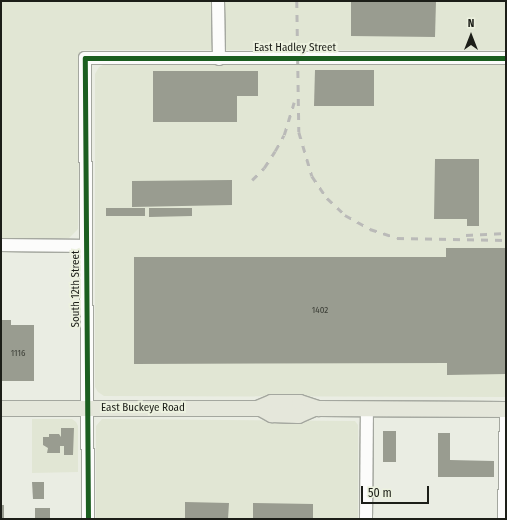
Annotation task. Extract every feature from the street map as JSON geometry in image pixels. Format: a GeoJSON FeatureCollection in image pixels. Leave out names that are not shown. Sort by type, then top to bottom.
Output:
{"type":"FeatureCollection","features":[{"type":"Feature","properties":{"kind":"main road","name":"East Buckeye Road"},"geometry":{"type":"LineString","coordinates":[[1,408],[260,408],[271,414],[298,415],[314,408],[506,409]]}},
{"type":"Feature","properties":{"kind":"street"},"geometry":{"type":"LineString","coordinates":[[218,1],[219,59]]}},
{"type":"Feature","properties":{"kind":"street","name":"East Hadley Street"},"geometry":{"type":"LineString","coordinates":[[85,58],[506,58]]}},
{"type":"Feature","properties":{"kind":"street","name":"South 12th Street"},"geometry":{"type":"LineString","coordinates":[[85,58],[88,519]]}},
{"type":"Feature","properties":{"kind":"street"},"geometry":{"type":"LineString","coordinates":[[1,245],[86,246]]}},
{"type":"Feature","properties":{"kind":"street"},"geometry":{"type":"LineString","coordinates":[[366,519],[367,408]]}},
{"type":"Feature","properties":{"kind":"street"},"geometry":{"type":"LineString","coordinates":[[504,519],[506,409]]}},
{"type":"Feature","properties":{"kind":"shaded area"},"geometry":{"type":"Polygon","coordinates":[[[1,1],[506,1],[506,50],[80,50],[78,229],[69,238],[1,238],[1,1]]]}},
{"type":"Feature","properties":{"kind":"shaded area"},"geometry":{"type":"Polygon","coordinates":[[[105,64],[506,65],[506,397],[104,396],[98,392],[95,387],[95,74],[99,67],[105,64]]]}},
{"type":"Feature","properties":{"kind":"shaded area"},"geometry":{"type":"Polygon","coordinates":[[[32,419],[72,419],[76,422],[78,426],[78,472],[32,473],[32,419]]]}},
{"type":"Feature","properties":{"kind":"shaded area"},"geometry":{"type":"Polygon","coordinates":[[[102,419],[355,421],[358,425],[358,519],[96,519],[96,426],[102,419]]]}},
{"type":"Feature","properties":{"kind":"building"},"geometry":{"type":"Polygon","coordinates":[[[351,1],[436,1],[435,37],[351,36],[351,1]]]}},
{"type":"Feature","properties":{"kind":"building"},"geometry":{"type":"Polygon","coordinates":[[[315,70],[374,70],[374,106],[314,106],[315,70]]]}},
{"type":"Feature","properties":{"kind":"building"},"geometry":{"type":"Polygon","coordinates":[[[153,71],[258,71],[258,96],[237,96],[237,122],[153,122],[153,71]]]}},
{"type":"Feature","properties":{"kind":"building"},"geometry":{"type":"Polygon","coordinates":[[[435,159],[479,159],[479,226],[467,226],[467,219],[434,219],[435,159]]]}},
{"type":"Feature","properties":{"kind":"building"},"geometry":{"type":"Polygon","coordinates":[[[232,180],[232,205],[132,207],[132,181],[232,180]]]}},
{"type":"Feature","properties":{"kind":"building"},"geometry":{"type":"Polygon","coordinates":[[[106,208],[145,208],[145,216],[106,216],[106,208]]]}},
{"type":"Feature","properties":{"kind":"building"},"geometry":{"type":"Polygon","coordinates":[[[149,208],[192,208],[192,216],[149,217],[149,208]]]}},
{"type":"Feature","properties":{"kind":"building"},"geometry":{"type":"Polygon","coordinates":[[[446,248],[506,248],[506,374],[447,375],[447,363],[134,364],[134,257],[446,257],[446,248]]]}},
{"type":"Feature","properties":{"kind":"building"},"geometry":{"type":"Polygon","coordinates":[[[1,320],[11,320],[11,325],[34,325],[34,381],[1,381],[1,320]]]}},
{"type":"Feature","properties":{"kind":"building"},"geometry":{"type":"Polygon","coordinates":[[[61,428],[74,428],[73,455],[64,455],[64,446],[60,446],[60,453],[47,453],[48,448],[43,445],[43,437],[49,437],[49,434],[59,434],[61,437],[61,428]]]}},
{"type":"Feature","properties":{"kind":"building"},"geometry":{"type":"Polygon","coordinates":[[[383,431],[396,431],[396,462],[383,462],[383,431]]]}},
{"type":"Feature","properties":{"kind":"building"},"geometry":{"type":"Polygon","coordinates":[[[438,433],[450,433],[450,460],[494,461],[494,477],[438,477],[438,433]]]}},
{"type":"Feature","properties":{"kind":"building"},"geometry":{"type":"Polygon","coordinates":[[[32,482],[44,482],[44,499],[33,499],[32,482]]]}},
{"type":"Feature","properties":{"kind":"building"},"geometry":{"type":"Polygon","coordinates":[[[185,502],[229,503],[228,519],[185,519],[185,502]]]}},
{"type":"Feature","properties":{"kind":"building"},"geometry":{"type":"Polygon","coordinates":[[[253,503],[313,504],[313,519],[253,519],[253,503]]]}},
{"type":"Feature","properties":{"kind":"building"},"geometry":{"type":"Polygon","coordinates":[[[1,505],[4,505],[4,519],[1,519],[1,505]]]}},
{"type":"Feature","properties":{"kind":"building"},"geometry":{"type":"Polygon","coordinates":[[[35,508],[50,508],[50,519],[35,519],[35,508]]]}},
{"type":"Feature","properties":{"kind":"railway"},"geometry":{"type":"LineString","coordinates":[[297,1],[299,132],[312,176],[327,198],[345,215],[370,229],[397,238],[506,240]]}},
{"type":"Feature","properties":{"kind":"railway"},"geometry":{"type":"LineString","coordinates":[[252,180],[264,168],[284,135],[294,103]]}},
{"type":"Feature","properties":{"kind":"railway"},"geometry":{"type":"LineString","coordinates":[[466,235],[506,233]]}},
{"type":"Feature","properties":{"kind":"cycle path"},"geometry":{"type":"LineString","coordinates":[[88,519],[85,58],[506,58]]}}]}
